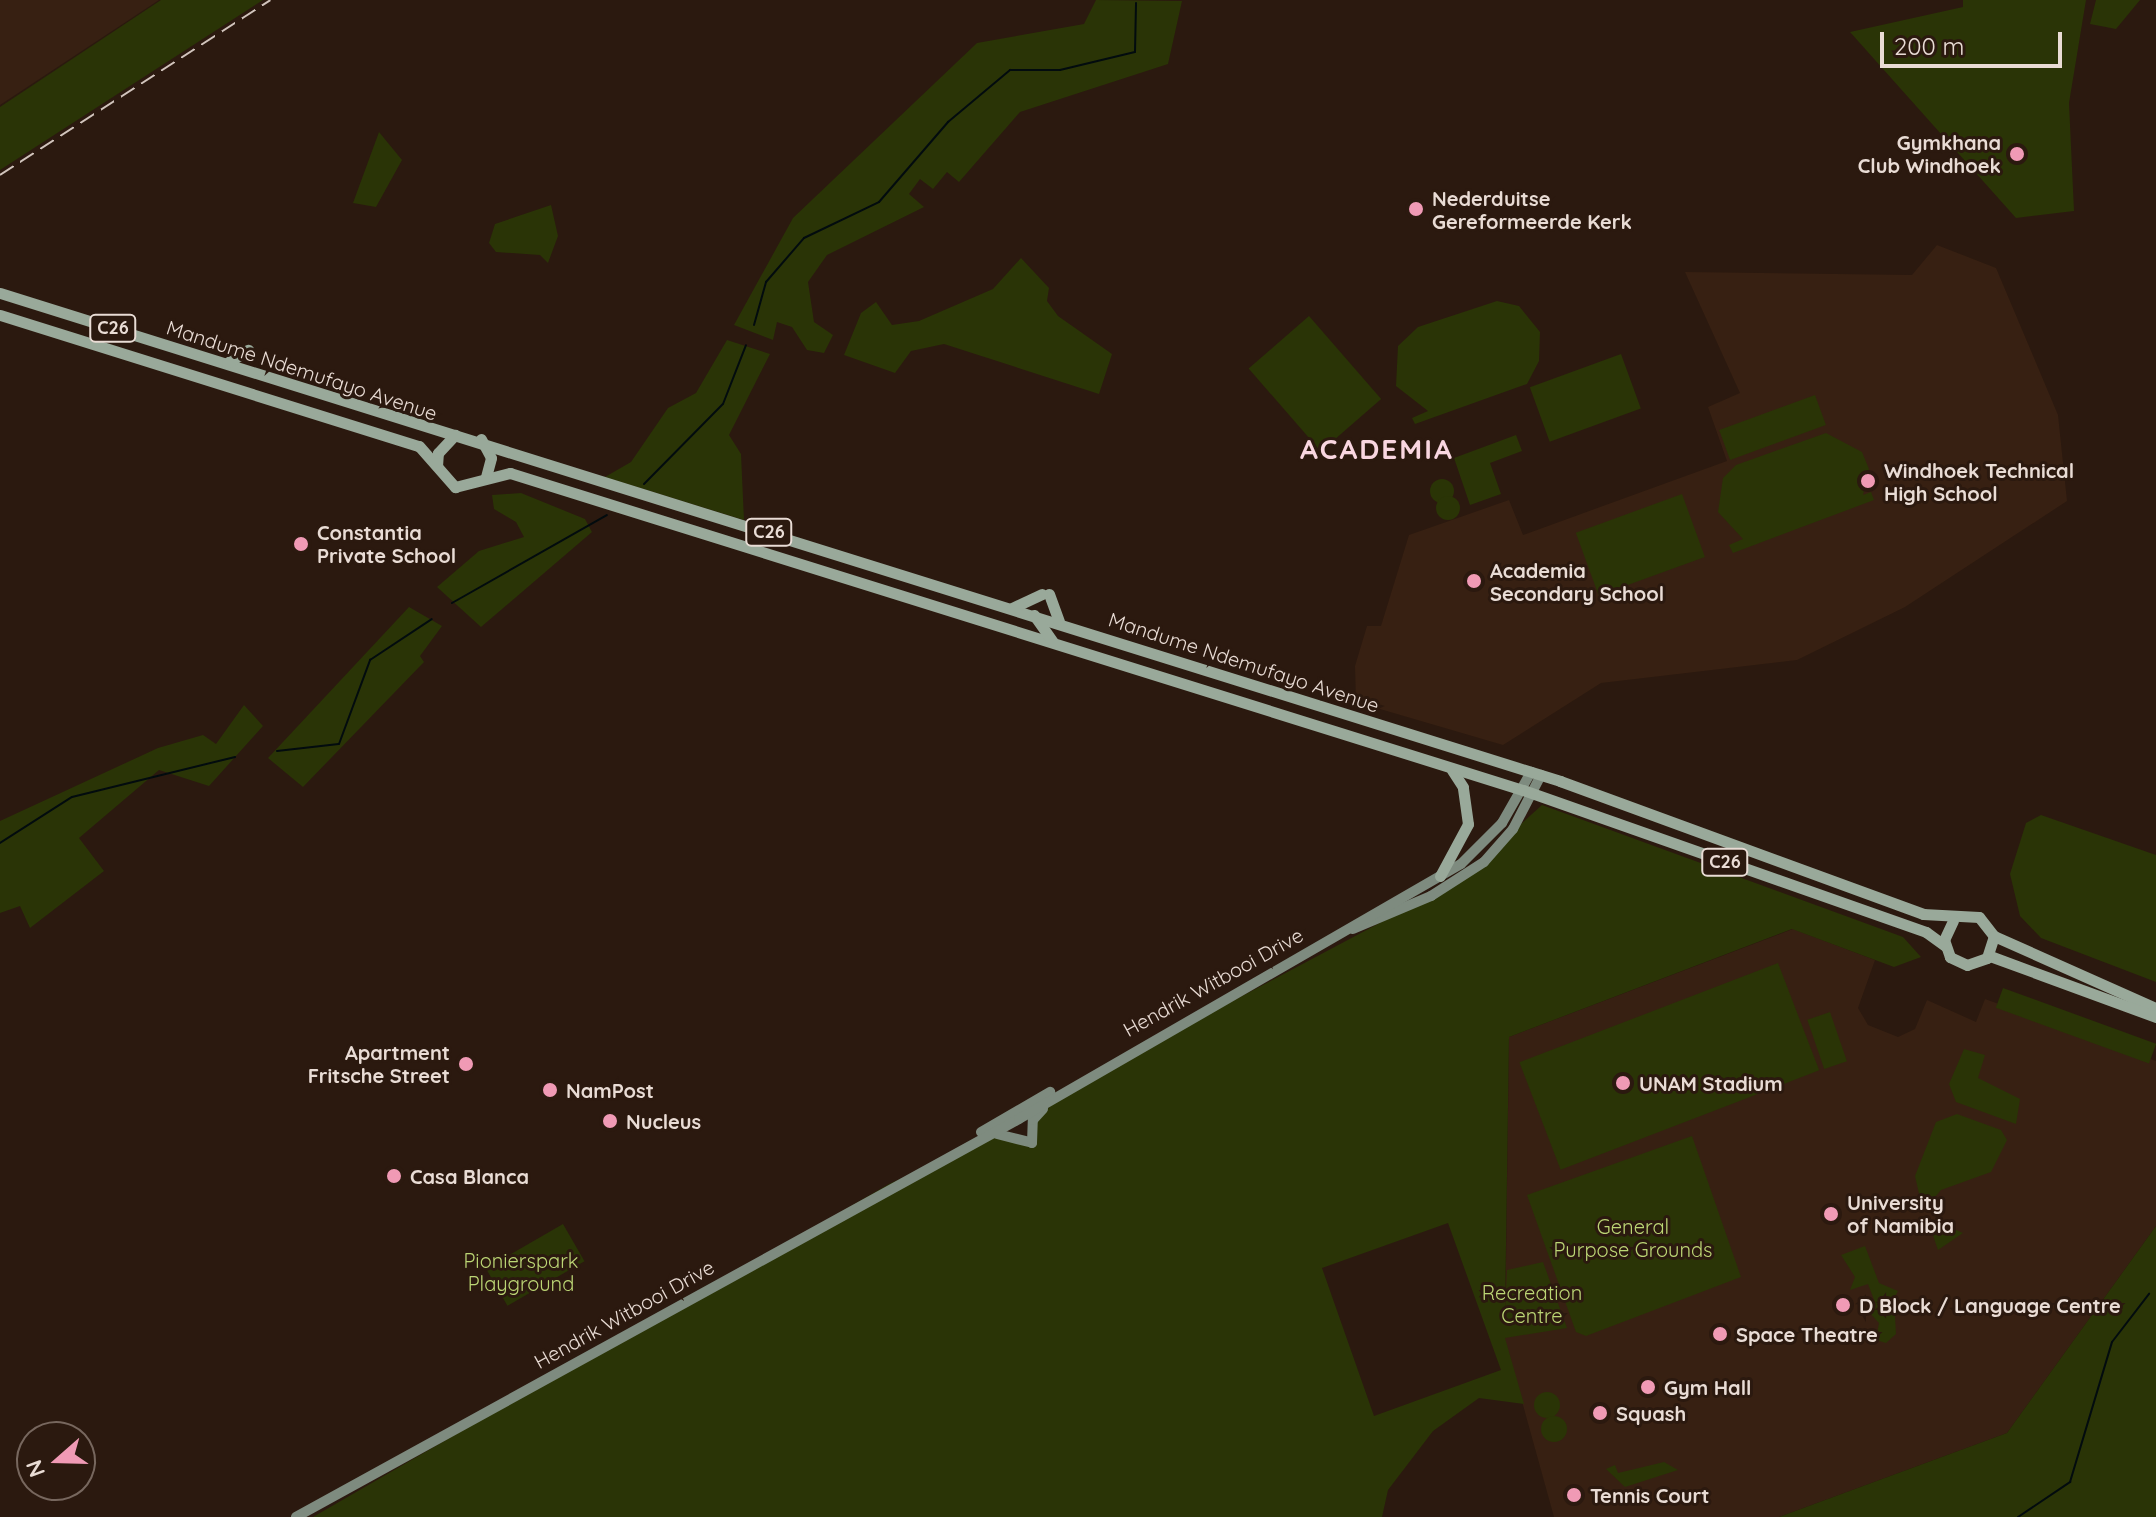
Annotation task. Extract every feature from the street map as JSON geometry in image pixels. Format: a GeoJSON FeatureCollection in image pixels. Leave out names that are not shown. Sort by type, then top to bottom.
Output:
{"type":"FeatureCollection","features":[{"type":"Feature","properties":{"kind":"main road","name":"Mandume Ndemufayo Avenue"},"geometry":{"type":"LineString","coordinates":[[0,293],[455,435],[481,439],[1011,608],[1037,619],[1059,621],[1536,774],[1949,926],[1974,916],[1992,941],[2156,1017]]}},
{"type":"Feature","properties":{"kind":"main road","name":"Mandume Ndemufayo Avenue"},"geometry":{"type":"LineString","coordinates":[[0,315],[425,448],[455,487],[510,473],[1528,792],[1926,932],[1945,946],[1953,959],[1973,965],[1992,941]]}},
{"type":"Feature","properties":{"kind":"main road"},"geometry":{"type":"LineString","coordinates":[[227,363],[250,353],[262,373]]}},
{"type":"Feature","properties":{"kind":"main road","name":"Mandume Ndemufayo Avenue"},"geometry":{"type":"LineString","coordinates":[[437,466],[444,442],[455,435]]}},
{"type":"Feature","properties":{"kind":"main road"},"geometry":{"type":"LineString","coordinates":[[481,439],[491,458],[486,477]]}},
{"type":"Feature","properties":{"kind":"main road"},"geometry":{"type":"LineString","coordinates":[[1011,608],[1045,594],[1059,621]]}},
{"type":"Feature","properties":{"kind":"main road"},"geometry":{"type":"LineString","coordinates":[[1005,630],[1037,619],[1064,647]]}},
{"type":"Feature","properties":{"kind":"main road"},"geometry":{"type":"LineString","coordinates":[[1440,876],[1468,824],[1463,787],[1452,770]]}},
{"type":"Feature","properties":{"kind":"main road","name":"Hendrik Witbooi Drive"},"geometry":{"type":"LineString","coordinates":[[1325,940],[1473,871],[1505,841],[1536,774]]}},
{"type":"Feature","properties":{"kind":"main road","name":"Hendrik Witbooi Drive"},"geometry":{"type":"LineString","coordinates":[[296,1517],[1440,876],[1478,850],[1528,792]]}},
{"type":"Feature","properties":{"kind":"main road"},"geometry":{"type":"LineString","coordinates":[[1945,946],[1949,926]]}},
{"type":"Feature","properties":{"kind":"main road","name":"Mandume Ndemufayo Avenue"},"geometry":{"type":"LineString","coordinates":[[1992,941],[2156,1008]]}},
{"type":"Feature","properties":{"kind":"main road","name":"Hendrik Witbooi Drive"},"geometry":{"type":"LineString","coordinates":[[889,1184],[957,1152],[1082,1081],[1118,1056]]}},
{"type":"Feature","properties":{"kind":"main road"},"geometry":{"type":"LineString","coordinates":[[957,1152],[1004,1132],[1032,1143],[1033,1120],[1082,1081]]}},
{"type":"Feature","properties":{"kind":"main road","name":"Hendrik Witbooi Drive"},"geometry":{"type":"LineString","coordinates":[[314,1515],[376,1473]]}},
{"type":"Feature","properties":{"kind":"shaded area"},"geometry":{"type":"Polygon","coordinates":[[[0,0],[159,0],[0,105],[0,0]]]}},
{"type":"Feature","properties":{"kind":"shaded area","name":"Windhoek Technical High School"},"geometry":{"type":"Polygon","coordinates":[[[1937,245],[1996,268],[2058,415],[2067,501],[1905,607],[1797,660],[1601,683],[1503,745],[1356,702],[1355,666],[1367,626],[1381,626],[1409,535],[1509,500],[1523,535],[1727,461],[1708,407],[1740,393],[1685,272],[1912,275],[1937,245]]]}},
{"type":"Feature","properties":{"kind":"shaded area","name":"University of Namibia"},"geometry":{"type":"Polygon","coordinates":[[[1793,929],[1875,960],[1858,1008],[1868,1025],[1898,1037],[1915,1029],[1927,1000],[1976,1022],[1985,999],[2156,1061],[2156,1226],[2007,1433],[1779,1517],[1554,1517],[1505,1340],[1509,1037],[1793,929]]]}},
{"type":"Feature","properties":{"kind":"green space"},"geometry":{"type":"Polygon","coordinates":[[[161,0],[263,0],[0,170],[0,107],[161,0]]]}},
{"type":"Feature","properties":{"kind":"green space"},"geometry":{"type":"Polygon","coordinates":[[[1096,0],[1182,1],[1168,64],[1020,112],[959,182],[947,172],[933,189],[920,179],[909,194],[924,207],[827,255],[808,282],[814,322],[833,335],[824,353],[807,350],[792,327],[777,322],[773,340],[734,325],[793,218],[977,43],[1084,24],[1096,0]]]}},
{"type":"Feature","properties":{"kind":"green space","name":"Gymkhana Club Windhoek"},"geometry":{"type":"Polygon","coordinates":[[[1963,0],[2086,0],[2069,103],[2074,211],[2016,218],[1850,32],[1963,7],[1963,0]]]}},
{"type":"Feature","properties":{"kind":"green space"},"geometry":{"type":"Polygon","coordinates":[[[2096,0],[2140,0],[2116,29],[2090,24],[2096,0]]]}},
{"type":"Feature","properties":{"kind":"green space"},"geometry":{"type":"Polygon","coordinates":[[[379,132],[402,160],[376,207],[353,203],[379,132]]]}},
{"type":"Feature","properties":{"kind":"green space"},"geometry":{"type":"Polygon","coordinates":[[[551,205],[558,236],[548,263],[540,255],[496,252],[489,243],[495,224],[551,205]]]}},
{"type":"Feature","properties":{"kind":"green space"},"geometry":{"type":"Polygon","coordinates":[[[1021,258],[1049,288],[1047,301],[1058,316],[1112,354],[1099,394],[944,344],[911,351],[895,373],[844,355],[861,313],[876,302],[892,325],[919,321],[993,289],[1021,258]]]}},
{"type":"Feature","properties":{"kind":"green space"},"geometry":{"type":"Polygon","coordinates":[[[1497,301],[1519,306],[1540,332],[1539,361],[1527,384],[1415,424],[1412,418],[1428,411],[1396,386],[1398,346],[1418,327],[1497,301]]]}},
{"type":"Feature","properties":{"kind":"green space"},"geometry":{"type":"Polygon","coordinates":[[[1309,316],[1381,399],[1321,452],[1249,368],[1309,316]]]}},
{"type":"Feature","properties":{"kind":"green space"},"geometry":{"type":"Polygon","coordinates":[[[727,340],[770,354],[729,435],[741,454],[744,520],[605,477],[631,462],[668,408],[696,393],[727,340]]]}},
{"type":"Feature","properties":{"kind":"green space"},"geometry":{"type":"Polygon","coordinates":[[[1621,354],[1641,409],[1550,442],[1530,387],[1621,354]]]}},
{"type":"Feature","properties":{"kind":"green space"},"geometry":{"type":"Polygon","coordinates":[[[1815,395],[1826,425],[1730,460],[1719,430],[1815,395]]]}},
{"type":"Feature","properties":{"kind":"green space"},"geometry":{"type":"Polygon","coordinates":[[[1826,433],[1862,452],[1869,469],[1863,495],[1871,492],[1874,500],[1733,553],[1729,545],[1743,539],[1718,512],[1723,478],[1736,465],[1826,433]]]}},
{"type":"Feature","properties":{"kind":"green space"},"geometry":{"type":"Polygon","coordinates":[[[1516,435],[1522,451],[1490,463],[1501,494],[1470,505],[1454,458],[1516,435]]]}},
{"type":"Feature","properties":{"kind":"green space"},"geometry":{"type":"Polygon","coordinates":[[[1442,479],[1450,483],[1454,491],[1450,499],[1442,503],[1434,499],[1430,491],[1434,483],[1442,479]]]}},
{"type":"Feature","properties":{"kind":"green space"},"geometry":{"type":"Polygon","coordinates":[[[521,493],[585,519],[592,532],[481,627],[437,587],[479,551],[524,537],[516,522],[494,509],[492,495],[521,493]]]}},
{"type":"Feature","properties":{"kind":"green space"},"geometry":{"type":"Polygon","coordinates":[[[1682,494],[1705,557],[1599,596],[1576,533],[1682,494]]]}},
{"type":"Feature","properties":{"kind":"green space"},"geometry":{"type":"Polygon","coordinates":[[[1448,496],[1456,500],[1460,508],[1456,516],[1448,520],[1440,516],[1436,508],[1440,500],[1448,496]]]}},
{"type":"Feature","properties":{"kind":"green space"},"geometry":{"type":"Polygon","coordinates":[[[409,607],[442,626],[420,656],[424,662],[303,787],[268,758],[409,607]]]}},
{"type":"Feature","properties":{"kind":"green space"},"geometry":{"type":"Polygon","coordinates":[[[244,705],[263,726],[209,786],[159,770],[79,838],[104,871],[30,928],[20,906],[0,913],[0,821],[158,748],[203,735],[216,744],[244,705]]]}},
{"type":"Feature","properties":{"kind":"green space","name":"Recreation Centre"},"geometry":{"type":"Polygon","coordinates":[[[1542,805],[1903,937],[1921,957],[1894,967],[1792,929],[1509,1037],[1505,1314],[1507,1270],[1543,1262],[1567,1328],[1505,1338],[1524,1404],[1479,1398],[1433,1431],[1388,1490],[1382,1517],[313,1517],[889,1184],[1004,1132],[1031,1142],[1033,1120],[1082,1081],[1457,882],[1542,805]],[[1448,1223],[1322,1268],[1374,1416],[1501,1370],[1448,1223]]]}},
{"type":"Feature","properties":{"kind":"green space"},"geometry":{"type":"Polygon","coordinates":[[[2041,815],[2156,855],[2156,982],[2041,938],[2020,916],[2010,874],[2026,823],[2041,815]]]}},
{"type":"Feature","properties":{"kind":"green space","name":"UNAM Stadium"},"geometry":{"type":"Polygon","coordinates":[[[1778,963],[1819,1070],[1561,1170],[1519,1062],[1778,963]]]}},
{"type":"Feature","properties":{"kind":"green space"},"geometry":{"type":"Polygon","coordinates":[[[2003,988],[2156,1044],[2149,1063],[1996,1008],[2003,988]]]}},
{"type":"Feature","properties":{"kind":"green space"},"geometry":{"type":"Polygon","coordinates":[[[1830,1012],[1847,1061],[1824,1069],[1807,1020],[1830,1012]]]}},
{"type":"Feature","properties":{"kind":"green space"},"geometry":{"type":"Polygon","coordinates":[[[1964,1049],[1985,1055],[1978,1078],[2020,1099],[2016,1124],[1956,1102],[1949,1084],[1964,1049]]]}},
{"type":"Feature","properties":{"kind":"green space"},"geometry":{"type":"Polygon","coordinates":[[[1957,1114],[2001,1130],[2007,1140],[1991,1172],[1941,1190],[1923,1211],[1915,1176],[1936,1122],[1957,1114]]]}},
{"type":"Feature","properties":{"kind":"green space","name":"General Purpose Grounds"},"geometry":{"type":"Polygon","coordinates":[[[1692,1136],[1741,1277],[1586,1336],[1576,1332],[1527,1195],[1692,1136]]]}},
{"type":"Feature","properties":{"kind":"green space"},"geometry":{"type":"Polygon","coordinates":[[[1937,1221],[1963,1233],[1938,1250],[1929,1224],[1937,1221]]]}},
{"type":"Feature","properties":{"kind":"green space","name":"Pionierspark Playground"},"geometry":{"type":"Polygon","coordinates":[[[563,1224],[584,1261],[507,1306],[486,1268],[563,1224]]]}},
{"type":"Feature","properties":{"kind":"green space"},"geometry":{"type":"Polygon","coordinates":[[[2156,1226],[2156,1517],[1779,1517],[2007,1433],[2156,1226]]]}},
{"type":"Feature","properties":{"kind":"green space"},"geometry":{"type":"Polygon","coordinates":[[[1865,1246],[1879,1283],[1898,1291],[1887,1311],[1895,1316],[1896,1334],[1886,1343],[1876,1340],[1879,1323],[1866,1309],[1876,1305],[1868,1284],[1850,1290],[1855,1277],[1841,1255],[1865,1246]]]}},
{"type":"Feature","properties":{"kind":"green space"},"geometry":{"type":"Polygon","coordinates":[[[1547,1392],[1556,1396],[1560,1405],[1556,1414],[1547,1418],[1538,1414],[1534,1405],[1538,1396],[1547,1392]]]}},
{"type":"Feature","properties":{"kind":"green space"},"geometry":{"type":"Polygon","coordinates":[[[1554,1416],[1563,1420],[1567,1429],[1563,1438],[1554,1442],[1545,1438],[1541,1429],[1545,1420],[1554,1416]]]}},
{"type":"Feature","properties":{"kind":"green space"},"geometry":{"type":"Polygon","coordinates":[[[1664,1462],[1678,1470],[1625,1487],[1606,1469],[1615,1465],[1618,1473],[1664,1462]]]}},
{"type":"Feature","properties":{"kind":"waterway"},"geometry":{"type":"LineString","coordinates":[[754,325],[766,282],[804,238],[879,202],[948,122],[1010,70],[1060,70],[1135,52],[1136,3]]}},
{"type":"Feature","properties":{"kind":"waterway"},"geometry":{"type":"LineString","coordinates":[[644,484],[723,404],[746,345]]}},
{"type":"Feature","properties":{"kind":"waterway"},"geometry":{"type":"LineString","coordinates":[[452,603],[607,515]]}},
{"type":"Feature","properties":{"kind":"waterway"},"geometry":{"type":"LineString","coordinates":[[277,751],[339,744],[370,660],[432,619]]}},
{"type":"Feature","properties":{"kind":"waterway"},"geometry":{"type":"LineString","coordinates":[[0,843],[72,797],[235,757]]}},
{"type":"Feature","properties":{"kind":"waterway"},"geometry":{"type":"LineString","coordinates":[[2018,1517],[2070,1482],[2112,1342],[2149,1294]]}},
{"type":"Feature","properties":{"kind":"railway"},"geometry":{"type":"LineString","coordinates":[[0,175],[270,0]]}},
{"type":"Feature","properties":{"kind":"place","name":"Gymkhana Club Windhoek"},"geometry":{"type":"Point","coordinates":[2017,154]}},
{"type":"Feature","properties":{"kind":"place","name":"Nederduitse Gereformeerde Kerk"},"geometry":{"type":"Point","coordinates":[1416,209]}},
{"type":"Feature","properties":{"kind":"place","name":"Windhoek Technical High School"},"geometry":{"type":"Point","coordinates":[1868,481]}},
{"type":"Feature","properties":{"kind":"place","name":"Constantia Private School"},"geometry":{"type":"Point","coordinates":[301,544]}},
{"type":"Feature","properties":{"kind":"place","name":"Academia Secondary School"},"geometry":{"type":"Point","coordinates":[1474,581]}},
{"type":"Feature","properties":{"kind":"place","name":"Apartment Fritsche Street"},"geometry":{"type":"Point","coordinates":[466,1064]}},
{"type":"Feature","properties":{"kind":"place","name":"UNAM Stadium"},"geometry":{"type":"Point","coordinates":[1623,1083]}},
{"type":"Feature","properties":{"kind":"place","name":"NamPost"},"geometry":{"type":"Point","coordinates":[550,1090]}},
{"type":"Feature","properties":{"kind":"place","name":"Nucleus"},"geometry":{"type":"Point","coordinates":[610,1121]}},
{"type":"Feature","properties":{"kind":"place","name":"Casa Blanca"},"geometry":{"type":"Point","coordinates":[394,1176]}},
{"type":"Feature","properties":{"kind":"place","name":"University of Namibia"},"geometry":{"type":"Point","coordinates":[1831,1214]}},
{"type":"Feature","properties":{"kind":"place","name":"D Block / Language Centre"},"geometry":{"type":"Point","coordinates":[1843,1305]}},
{"type":"Feature","properties":{"kind":"place","name":"Space Theatre"},"geometry":{"type":"Point","coordinates":[1720,1334]}},
{"type":"Feature","properties":{"kind":"place","name":"Gym Hall"},"geometry":{"type":"Point","coordinates":[1648,1387]}},
{"type":"Feature","properties":{"kind":"place","name":"Squash"},"geometry":{"type":"Point","coordinates":[1600,1413]}},
{"type":"Feature","properties":{"kind":"place","name":"Tennis Court"},"geometry":{"type":"Point","coordinates":[1574,1495]}},
{"type":"Feature","properties":{"kind":"district","name":"ACADEMIA"},"geometry":{"type":"Point","coordinates":[1377,449]}}]}
